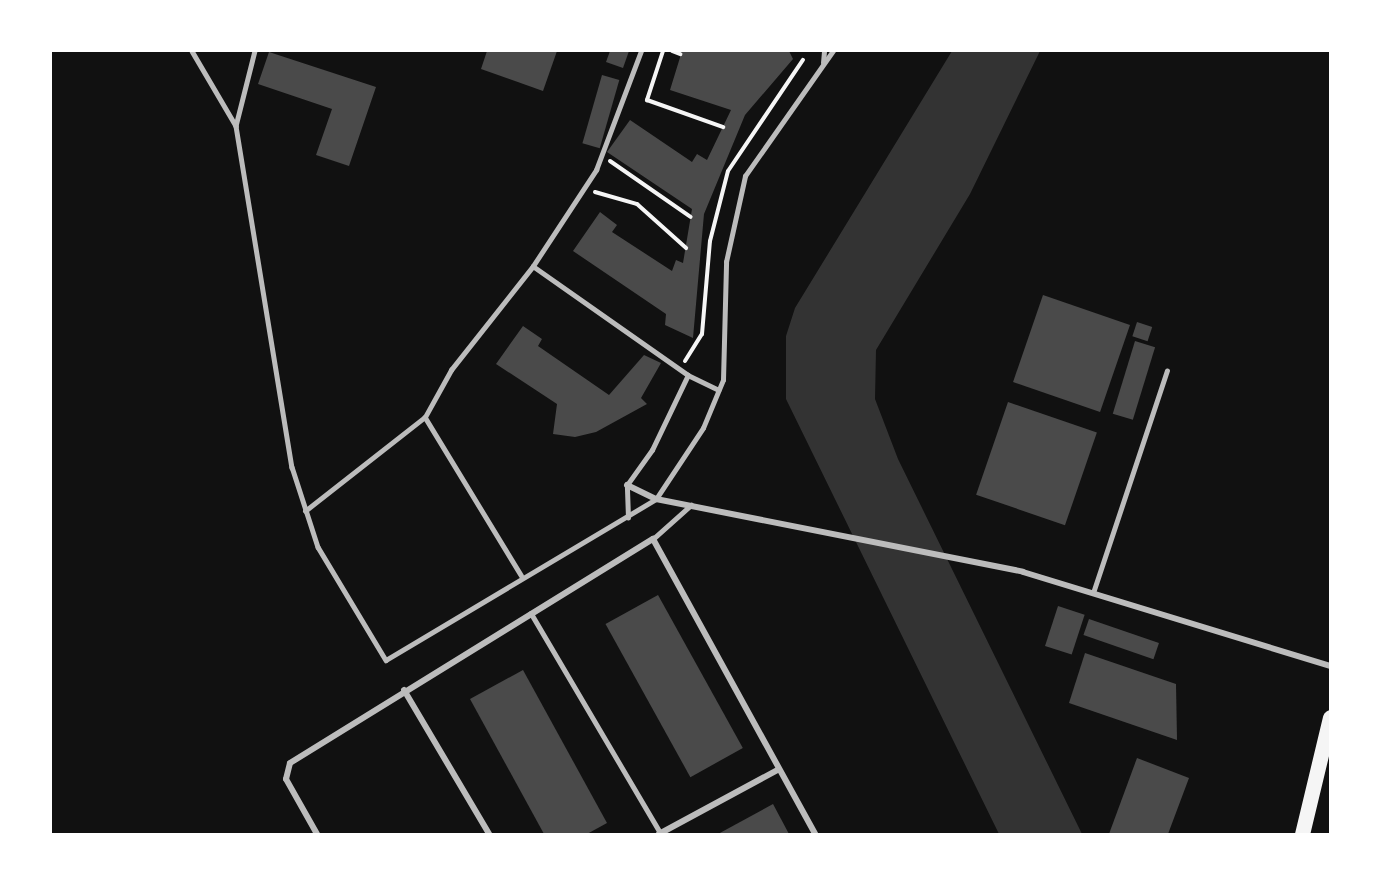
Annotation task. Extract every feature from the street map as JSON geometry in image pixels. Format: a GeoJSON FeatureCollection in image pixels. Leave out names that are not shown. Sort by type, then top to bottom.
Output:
{"type":"FeatureCollection","features":[{"type":"Feature","properties":{"kind":"main road"},"geometry":{"type":"LineString","coordinates":[[1302,834],[1330,717]]}},
{"type":"Feature","properties":{"kind":"street"},"geometry":{"type":"LineString","coordinates":[[627,485],[656,498],[1023,572],[1330,666]]}},
{"type":"Feature","properties":{"kind":"street"},"geometry":{"type":"LineString","coordinates":[[317,834],[286,779],[290,763],[319,750],[404,690],[652,539],[814,834]]}},
{"type":"Feature","properties":{"kind":"street"},"geometry":{"type":"LineString","coordinates":[[404,690],[489,834]]}},
{"type":"Feature","properties":{"kind":"street"},"geometry":{"type":"LineString","coordinates":[[660,834],[778,769]]}},
{"type":"Feature","properties":{"kind":"lane"},"geometry":{"type":"LineString","coordinates":[[192,51],[236,126],[292,467],[305,511],[318,547],[386,660],[521,575],[628,518],[656,498],[703,428],[718,390],[726,262],[742,186],[833,51]]}},
{"type":"Feature","properties":{"kind":"lane"},"geometry":{"type":"LineString","coordinates":[[236,126],[255,51]]}},
{"type":"Feature","properties":{"kind":"lane"},"geometry":{"type":"LineString","coordinates":[[305,511],[425,417],[451,370],[533,266],[603,155],[641,51]]}},
{"type":"Feature","properties":{"kind":"lane"},"geometry":{"type":"LineString","coordinates":[[823,64],[824,51]]}},
{"type":"Feature","properties":{"kind":"lane"},"geometry":{"type":"LineString","coordinates":[[533,266],[688,375],[718,390]]}},
{"type":"Feature","properties":{"kind":"lane"},"geometry":{"type":"LineString","coordinates":[[1093,593],[1167,371]]}},
{"type":"Feature","properties":{"kind":"lane"},"geometry":{"type":"LineString","coordinates":[[628,518],[627,485],[652,450],[688,375]]}},
{"type":"Feature","properties":{"kind":"lane"},"geometry":{"type":"LineString","coordinates":[[425,417],[521,575]]}},
{"type":"Feature","properties":{"kind":"lane"},"geometry":{"type":"LineString","coordinates":[[652,539],[691,505]]}},
{"type":"Feature","properties":{"kind":"lane"},"geometry":{"type":"LineString","coordinates":[[531,613],[660,834]]}},
{"type":"Feature","properties":{"kind":"path"},"geometry":{"type":"LineString","coordinates":[[663,51],[647,100],[723,127]]}},
{"type":"Feature","properties":{"kind":"path"},"geometry":{"type":"LineString","coordinates":[[672,51],[680,54]]}},
{"type":"Feature","properties":{"kind":"path"},"geometry":{"type":"LineString","coordinates":[[603,155],[691,217]]}},
{"type":"Feature","properties":{"kind":"path"},"geometry":{"type":"LineString","coordinates":[[582,190],[609,193],[637,204],[686,248]]}},
{"type":"Feature","properties":{"kind":"shaded area"},"geometry":{"type":"Polygon","coordinates":[[[952,51],[1040,51],[970,194],[876,350],[875,399],[898,459],[1082,834],[999,834],[786,399],[786,336],[795,308],[952,51]]]}},
{"type":"Feature","properties":{"kind":"building"},"geometry":{"type":"Polygon","coordinates":[[[487,51],[557,51],[543,91],[481,69],[487,51]]]}},
{"type":"Feature","properties":{"kind":"building"},"geometry":{"type":"Polygon","coordinates":[[[610,51],[629,51],[623,68],[606,62],[610,51]]]}},
{"type":"Feature","properties":{"kind":"building"},"geometry":{"type":"Polygon","coordinates":[[[682,51],[789,51],[793,59],[745,115],[704,214],[693,338],[665,325],[666,314],[573,251],[600,212],[617,225],[612,232],[672,271],[676,260],[683,263],[692,209],[607,152],[630,120],[692,162],[697,154],[707,160],[731,110],[670,90],[682,51]]]}},
{"type":"Feature","properties":{"kind":"building"},"geometry":{"type":"Polygon","coordinates":[[[269,52],[376,87],[349,166],[316,155],[332,109],[258,84],[269,52]]]}},
{"type":"Feature","properties":{"kind":"building"},"geometry":{"type":"Polygon","coordinates":[[[602,75],[619,80],[600,148],[582,143],[602,75]]]}},
{"type":"Feature","properties":{"kind":"building"},"geometry":{"type":"Polygon","coordinates":[[[1043,295],[1130,325],[1100,412],[1013,382],[1043,295]]]}},
{"type":"Feature","properties":{"kind":"building"},"geometry":{"type":"Polygon","coordinates":[[[1137,322],[1152,327],[1148,341],[1132,336],[1137,322]]]}},
{"type":"Feature","properties":{"kind":"building"},"geometry":{"type":"Polygon","coordinates":[[[523,326],[542,339],[538,346],[609,395],[644,355],[661,363],[641,398],[647,404],[596,432],[575,437],[553,434],[557,404],[496,364],[523,326]]]}},
{"type":"Feature","properties":{"kind":"building"},"geometry":{"type":"Polygon","coordinates":[[[1135,341],[1155,347],[1133,420],[1113,414],[1135,341]]]}},
{"type":"Feature","properties":{"kind":"building"},"geometry":{"type":"Polygon","coordinates":[[[1008,402],[1097,433],[1065,525],[976,495],[1008,402]]]}},
{"type":"Feature","properties":{"kind":"building"},"geometry":{"type":"Polygon","coordinates":[[[658,595],[743,748],[690,777],[606,624],[658,595]]]}},
{"type":"Feature","properties":{"kind":"building"},"geometry":{"type":"Polygon","coordinates":[[[1058,606],[1085,615],[1072,655],[1045,646],[1058,606]]]}},
{"type":"Feature","properties":{"kind":"building"},"geometry":{"type":"Polygon","coordinates":[[[1089,619],[1159,643],[1153,659],[1083,635],[1089,619]]]}},
{"type":"Feature","properties":{"kind":"building"},"geometry":{"type":"Polygon","coordinates":[[[1085,653],[1176,684],[1177,740],[1069,703],[1085,653]]]}},
{"type":"Feature","properties":{"kind":"building"},"geometry":{"type":"Polygon","coordinates":[[[523,670],[607,823],[587,834],[544,834],[470,699],[523,670]]]}},
{"type":"Feature","properties":{"kind":"building"},"geometry":{"type":"Polygon","coordinates":[[[1137,758],[1189,778],[1168,834],[1109,834],[1137,758]]]}},
{"type":"Feature","properties":{"kind":"building"},"geometry":{"type":"Polygon","coordinates":[[[773,804],[789,834],[718,834],[773,804]]]}}]}
